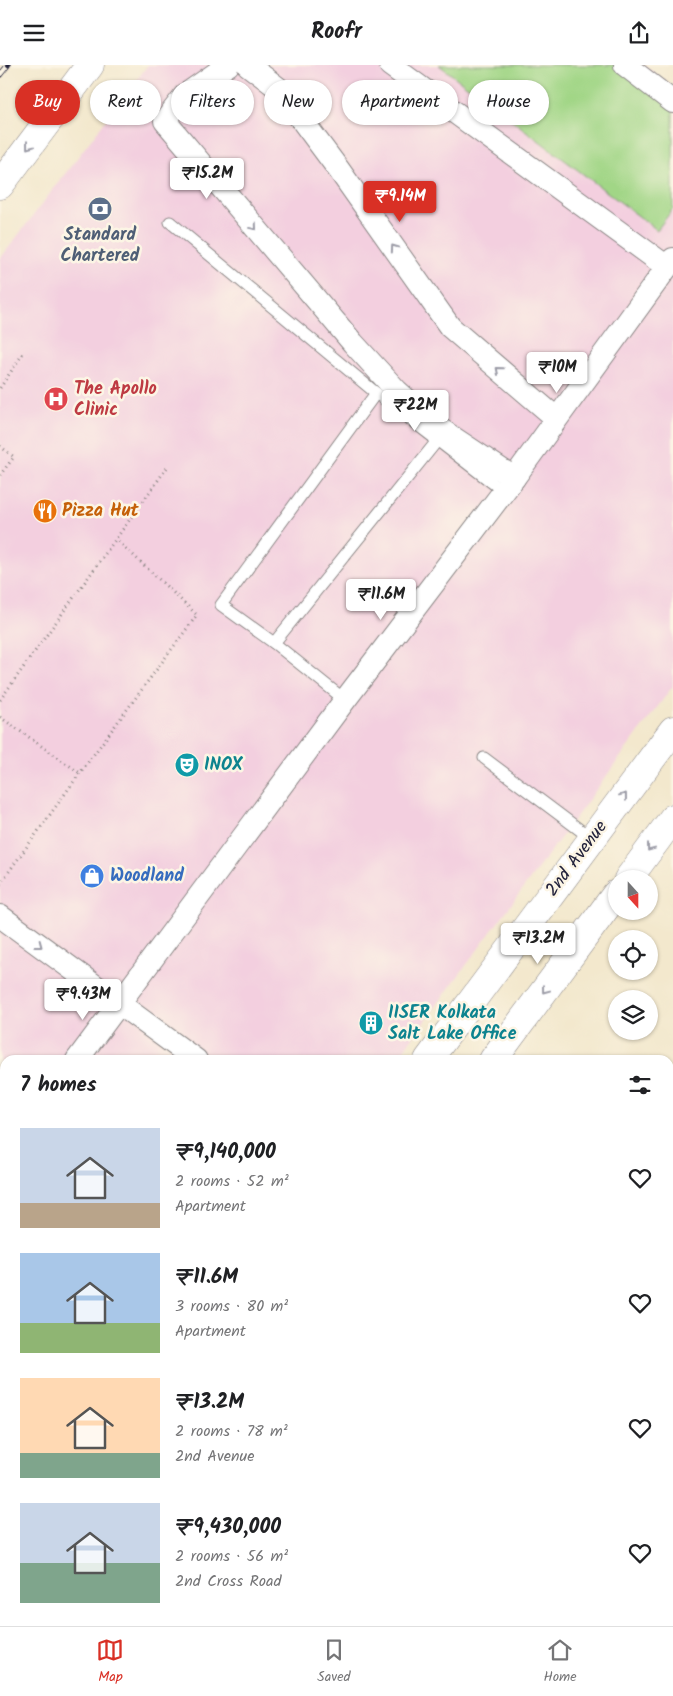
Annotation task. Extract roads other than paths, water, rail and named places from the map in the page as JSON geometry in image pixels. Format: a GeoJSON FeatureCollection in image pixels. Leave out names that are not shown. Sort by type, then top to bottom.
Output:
{"type":"FeatureCollection","features":[{"type":"Feature","properties":{"kind":"street"},"geometry":{"type":"LineString","coordinates":[[0,185],[90,65]]}},
{"type":"Feature","properties":{"kind":"street"},"geometry":{"type":"LineString","coordinates":[[228,65],[185,95],[165,121],[353,343],[397,391],[440,429],[508,484]]}},
{"type":"Feature","properties":{"kind":"street"},"geometry":{"type":"LineString","coordinates":[[248,65],[278,88],[339,170],[450,327],[556,418]]}},
{"type":"Feature","properties":{"kind":"street"},"geometry":{"type":"LineString","coordinates":[[81,1055],[508,484],[670,263],[390,65]]}},
{"type":"Feature","properties":{"kind":"street"},"geometry":{"type":"LineString","coordinates":[[625,65],[673,101]]}},
{"type":"Feature","properties":{"kind":"street","name":"2nd Avenue"},"geometry":{"type":"LineString","coordinates":[[432,1055],[673,730]]}},
{"type":"Feature","properties":{"kind":"street"},"geometry":{"type":"LineString","coordinates":[[635,870],[673,818]]}},
{"type":"Feature","properties":{"kind":"street"},"geometry":{"type":"LineString","coordinates":[[497,1055],[608,905]]}},
{"type":"Feature","properties":{"kind":"street"},"geometry":{"type":"LineString","coordinates":[[0,916],[189,1055]]}},
{"type":"Feature","properties":{"kind":"lane"},"geometry":{"type":"LineString","coordinates":[[170,222],[376,393],[438,441],[508,484]]}},
{"type":"Feature","properties":{"kind":"lane"},"geometry":{"type":"LineString","coordinates":[[345,700],[274,643],[221,605],[376,393]]}},
{"type":"Feature","properties":{"kind":"lane"},"geometry":{"type":"LineString","coordinates":[[274,643],[438,441]]}},
{"type":"Feature","properties":{"kind":"lane"},"geometry":{"type":"LineString","coordinates":[[484,758],[592,839]]}},
{"type":"Feature","properties":{"kind":"railway"},"geometry":{"type":"LineString","coordinates":[[0,75],[8,65]]}},
{"type":"Feature","properties":{"kind":"place","name":"Standard Chartered"},"geometry":{"type":"Point","coordinates":[100,209]}},
{"type":"Feature","properties":{"kind":"place","name":"The Apollo Clinic"},"geometry":{"type":"Point","coordinates":[56,399]}},
{"type":"Feature","properties":{"kind":"place","name":"Pizza Hut"},"geometry":{"type":"Point","coordinates":[45,511]}},
{"type":"Feature","properties":{"kind":"place","name":"INOX"},"geometry":{"type":"Point","coordinates":[187,765]}},
{"type":"Feature","properties":{"kind":"place","name":"Woodland"},"geometry":{"type":"Point","coordinates":[92,876]}},
{"type":"Feature","properties":{"kind":"place","name":"IISER Kolkata Salt Lake Office"},"geometry":{"type":"Point","coordinates":[371,1023]}}]}
